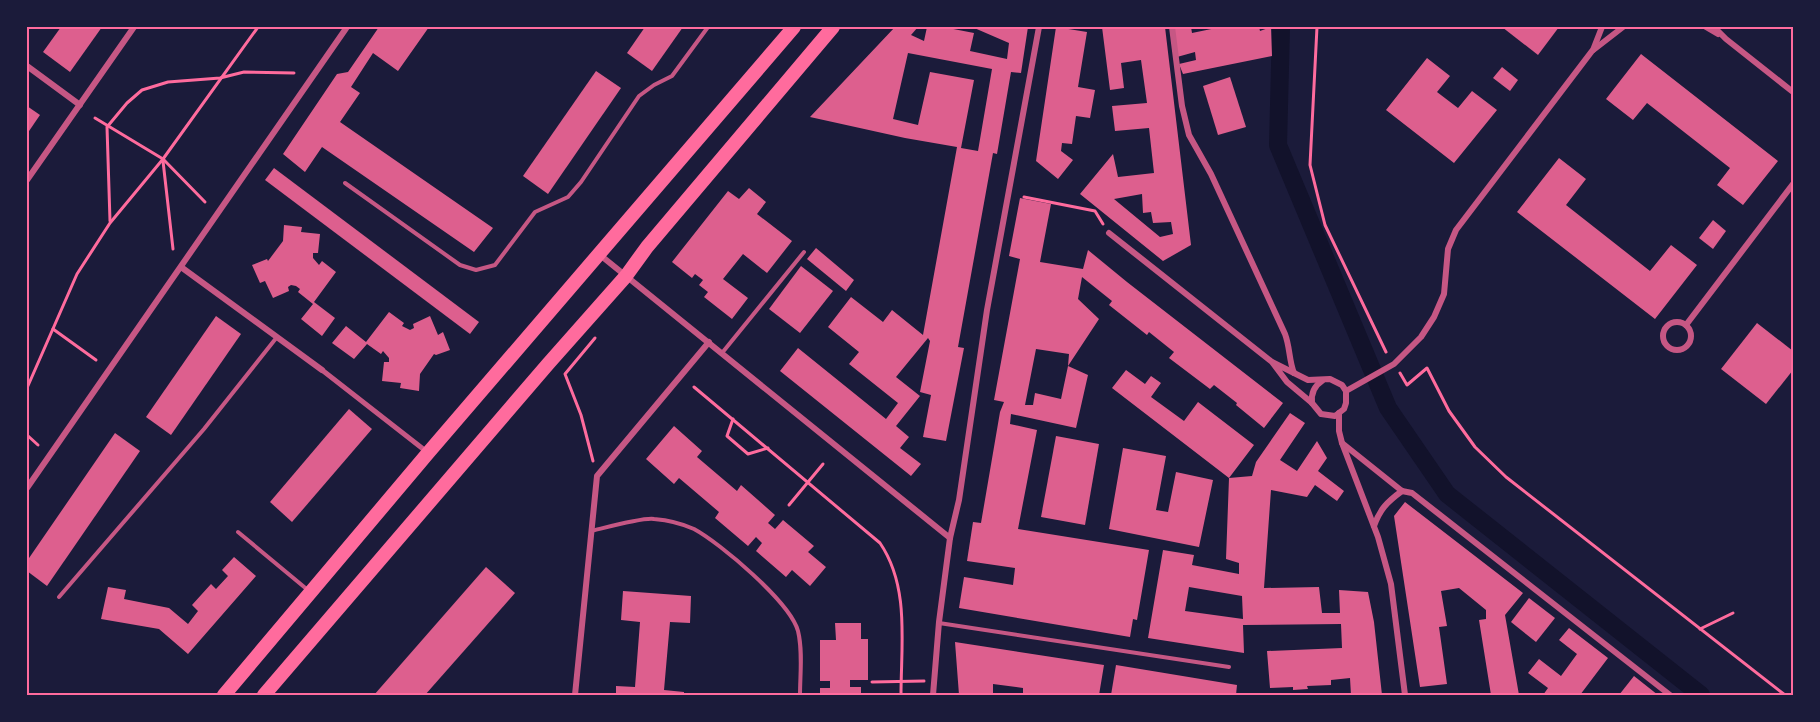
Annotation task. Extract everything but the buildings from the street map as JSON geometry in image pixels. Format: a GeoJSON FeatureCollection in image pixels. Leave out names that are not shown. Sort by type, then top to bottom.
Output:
{"type":"FeatureCollection","features":[{"type":"Feature","properties":{"kind":"main road"},"geometry":{"type":"LineString","coordinates":[[224,695],[428,453],[794,27]]}},
{"type":"Feature","properties":{"kind":"main road"},"geometry":{"type":"LineString","coordinates":[[264,695],[548,363],[626,276],[647,247],[833,27]]}},
{"type":"Feature","properties":{"kind":"street"},"geometry":{"type":"LineString","coordinates":[[27,180],[134,27]]}},
{"type":"Feature","properties":{"kind":"street"},"geometry":{"type":"LineString","coordinates":[[27,488],[347,27]]}},
{"type":"Feature","properties":{"kind":"street"},"geometry":{"type":"LineString","coordinates":[[933,695],[939,622],[950,538],[959,501],[987,310],[1038,27]]}},
{"type":"Feature","properties":{"kind":"street"},"geometry":{"type":"LineString","coordinates":[[1172,27],[1182,106],[1189,135],[1211,174],[1285,334],[1289,344],[1290,365],[1294,374]]}},
{"type":"Feature","properties":{"kind":"street"},"geometry":{"type":"LineString","coordinates":[[1346,391],[1394,364],[1421,337],[1434,317],[1444,294],[1448,249],[1456,230],[1592,51],[1602,27]]}},
{"type":"Feature","properties":{"kind":"street"},"geometry":{"type":"LineString","coordinates":[[1592,51],[1623,27]]}},
{"type":"Feature","properties":{"kind":"street"},"geometry":{"type":"LineString","coordinates":[[1706,27],[1726,39]]}},
{"type":"Feature","properties":{"kind":"street"},"geometry":{"type":"LineString","coordinates":[[1714,27],[1793,92]]}},
{"type":"Feature","properties":{"kind":"street"},"geometry":{"type":"LineString","coordinates":[[27,66],[80,105]]}},
{"type":"Feature","properties":{"kind":"street"},"geometry":{"type":"LineString","coordinates":[[1686,325],[1793,184]]}},
{"type":"Feature","properties":{"kind":"street"},"geometry":{"type":"LineString","coordinates":[[1109,233],[1272,362],[1308,380],[1337,381],[1346,391],[1346,403],[1339,413],[1339,430],[1374,526],[1391,584],[1405,695]]}},
{"type":"Feature","properties":{"kind":"street"},"geometry":{"type":"LineString","coordinates":[[600,254],[950,538]]}},
{"type":"Feature","properties":{"kind":"street"},"geometry":{"type":"LineString","coordinates":[[181,267],[322,370],[428,453]]}},
{"type":"Feature","properties":{"kind":"street"},"geometry":{"type":"LineString","coordinates":[[1677,321],[1686,325],[1691,333],[1689,343],[1676,350],[1666,345],[1663,337],[1668,324],[1677,321]]}},
{"type":"Feature","properties":{"kind":"street"},"geometry":{"type":"LineString","coordinates":[[575,695],[597,476],[709,342]]}},
{"type":"Feature","properties":{"kind":"street"},"geometry":{"type":"LineString","coordinates":[[1272,362],[1287,382],[1312,403],[1321,414],[1330,416],[1339,413]]}},
{"type":"Feature","properties":{"kind":"street"},"geometry":{"type":"LineString","coordinates":[[1312,403],[1312,393],[1323,380]]}},
{"type":"Feature","properties":{"kind":"street"},"geometry":{"type":"LineString","coordinates":[[1342,443],[1402,491],[1412,493],[1670,695]]}},
{"type":"Feature","properties":{"kind":"street"},"geometry":{"type":"LineString","coordinates":[[1374,526],[1380,510],[1402,491]]}},
{"type":"Feature","properties":{"kind":"lane"},"geometry":{"type":"LineString","coordinates":[[345,183],[460,265],[476,270],[495,265],[535,212],[548,204],[568,197],[581,182],[639,96],[672,76],[708,27]]}},
{"type":"Feature","properties":{"kind":"lane"},"geometry":{"type":"LineString","coordinates":[[722,353],[804,252]]}},
{"type":"Feature","properties":{"kind":"lane"},"geometry":{"type":"LineString","coordinates":[[58,597],[204,429],[277,337]]}},
{"type":"Feature","properties":{"kind":"lane"},"geometry":{"type":"LineString","coordinates":[[591,531],[651,518],[692,528],[708,538],[758,579],[782,605],[798,630],[801,660],[800,695]]}},
{"type":"Feature","properties":{"kind":"lane"},"geometry":{"type":"LineString","coordinates":[[238,532],[310,593]]}},
{"type":"Feature","properties":{"kind":"lane"},"geometry":{"type":"LineString","coordinates":[[939,622],[1229,667]]}},
{"type":"Feature","properties":{"kind":"path"},"geometry":{"type":"LineString","coordinates":[[27,388],[77,274],[110,223],[163,159],[258,27]]}},
{"type":"Feature","properties":{"kind":"path"},"geometry":{"type":"LineString","coordinates":[[1317,27],[1310,165],[1325,225],[1386,352]]}},
{"type":"Feature","properties":{"kind":"path"},"geometry":{"type":"LineString","coordinates":[[110,223],[107,127],[127,103],[142,90],[168,82],[220,78],[244,72],[294,73]]}},
{"type":"Feature","properties":{"kind":"path"},"geometry":{"type":"LineString","coordinates":[[95,118],[163,159],[205,202]]}},
{"type":"Feature","properties":{"kind":"path"},"geometry":{"type":"LineString","coordinates":[[163,159],[173,249]]}},
{"type":"Feature","properties":{"kind":"path"},"geometry":{"type":"LineString","coordinates":[[1024,197],[1095,211],[1109,233]]}},
{"type":"Feature","properties":{"kind":"path"},"geometry":{"type":"LineString","coordinates":[[53,329],[96,360]]}},
{"type":"Feature","properties":{"kind":"path"},"geometry":{"type":"LineString","coordinates":[[594,461],[582,415],[565,374],[595,338]]}},
{"type":"Feature","properties":{"kind":"path"},"geometry":{"type":"LineString","coordinates":[[1400,372],[1407,384],[1427,368],[1449,411],[1475,447],[1506,477],[1785,695]]}},
{"type":"Feature","properties":{"kind":"path"},"geometry":{"type":"LineString","coordinates":[[694,387],[871,534],[890,557],[901,600],[901,695]]}},
{"type":"Feature","properties":{"kind":"path"},"geometry":{"type":"LineString","coordinates":[[733,419],[727,436],[748,454],[768,448]]}},
{"type":"Feature","properties":{"kind":"path"},"geometry":{"type":"LineString","coordinates":[[27,435],[38,445]]}},
{"type":"Feature","properties":{"kind":"path"},"geometry":{"type":"LineString","coordinates":[[789,505],[824,464]]}},
{"type":"Feature","properties":{"kind":"path"},"geometry":{"type":"LineString","coordinates":[[1700,629],[1733,613]]}},
{"type":"Feature","properties":{"kind":"path"},"geometry":{"type":"LineString","coordinates":[[872,682],[934,681]]}},
{"type":"Feature","properties":{"kind":"waterway"},"geometry":{"type":"LineString","coordinates":[[1281,27],[1278,145],[1388,408],[1447,494],[1701,695]]}}]}
